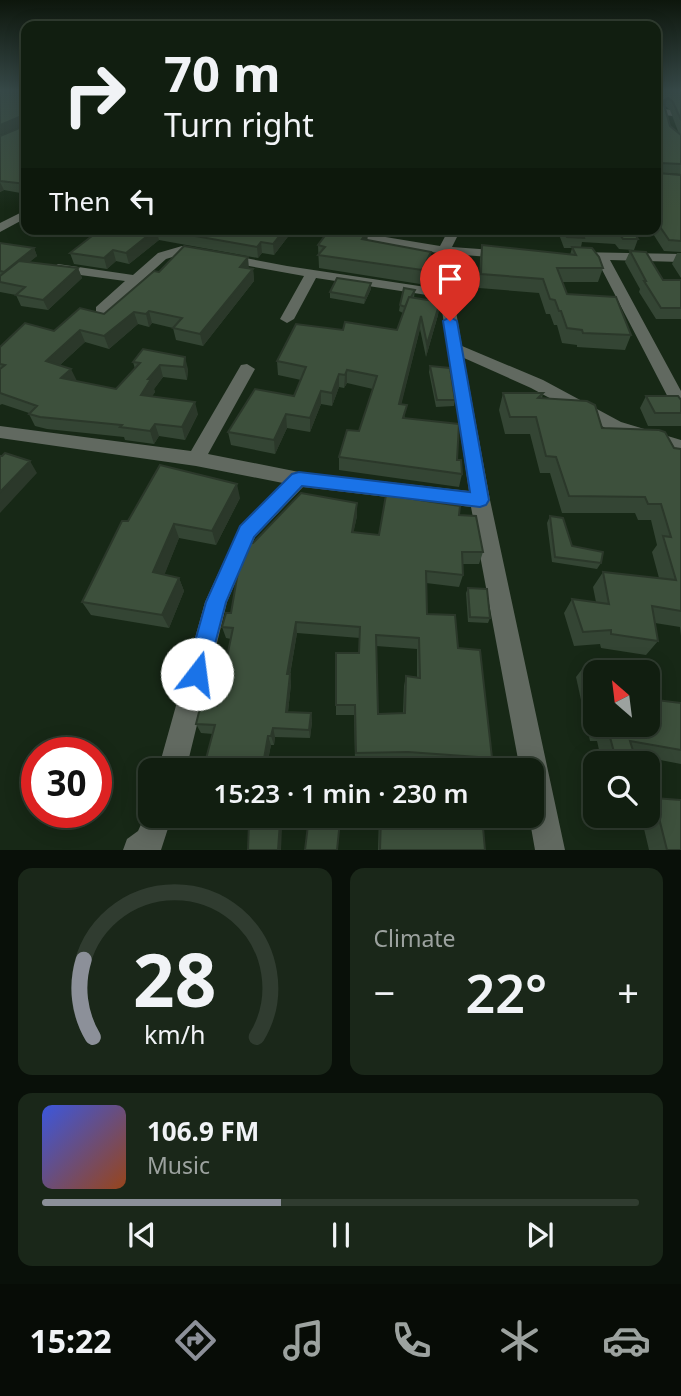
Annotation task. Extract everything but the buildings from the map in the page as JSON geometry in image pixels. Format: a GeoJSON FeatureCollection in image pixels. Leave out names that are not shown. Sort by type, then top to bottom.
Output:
{"type":"FeatureCollection","features":[{"type":"Feature","properties":{"kind":"street"},"geometry":{"type":"LineString","coordinates":[[0,228],[21,215]]}},
{"type":"Feature","properties":{"kind":"street"},"geometry":{"type":"LineString","coordinates":[[350,235],[444,250],[517,254]]}},
{"type":"Feature","properties":{"kind":"street"},"geometry":{"type":"LineString","coordinates":[[452,235],[444,250],[446,294],[454,348],[480,500],[550,850]]}},
{"type":"Feature","properties":{"kind":"street"},"geometry":{"type":"LineString","coordinates":[[101,310],[162,256],[182,250],[312,274],[446,294]]}},
{"type":"Feature","properties":{"kind":"street"},"geometry":{"type":"LineString","coordinates":[[566,256],[681,258]]}},
{"type":"Feature","properties":{"kind":"street"},"geometry":{"type":"LineString","coordinates":[[602,257],[681,407]]}},
{"type":"Feature","properties":{"kind":"street"},"geometry":{"type":"LineString","coordinates":[[48,267],[136,279]]}},
{"type":"Feature","properties":{"kind":"street"},"geometry":{"type":"LineString","coordinates":[[287,319],[312,274]]}},
{"type":"Feature","properties":{"kind":"street"},"geometry":{"type":"LineString","coordinates":[[454,348],[537,384],[615,426],[681,447]]}},
{"type":"Feature","properties":{"kind":"street"},"geometry":{"type":"LineString","coordinates":[[196,459],[247,369]]}},
{"type":"Feature","properties":{"kind":"street"},"geometry":{"type":"LineString","coordinates":[[0,432],[196,459],[299,479],[480,500]]}},
{"type":"Feature","properties":{"kind":"street"},"geometry":{"type":"LineString","coordinates":[[175,758],[221,590],[247,532],[299,479]]}},
{"type":"Feature","properties":{"kind":"street"},"geometry":{"type":"LineString","coordinates":[[138,850],[150,841],[154,828]]}},
{"type":"Feature","properties":{"kind":"route"},"geometry":{"type":"LineString","coordinates":[[197,674],[216,602],[247,532],[299,479],[480,500],[450,321]]}}]}
